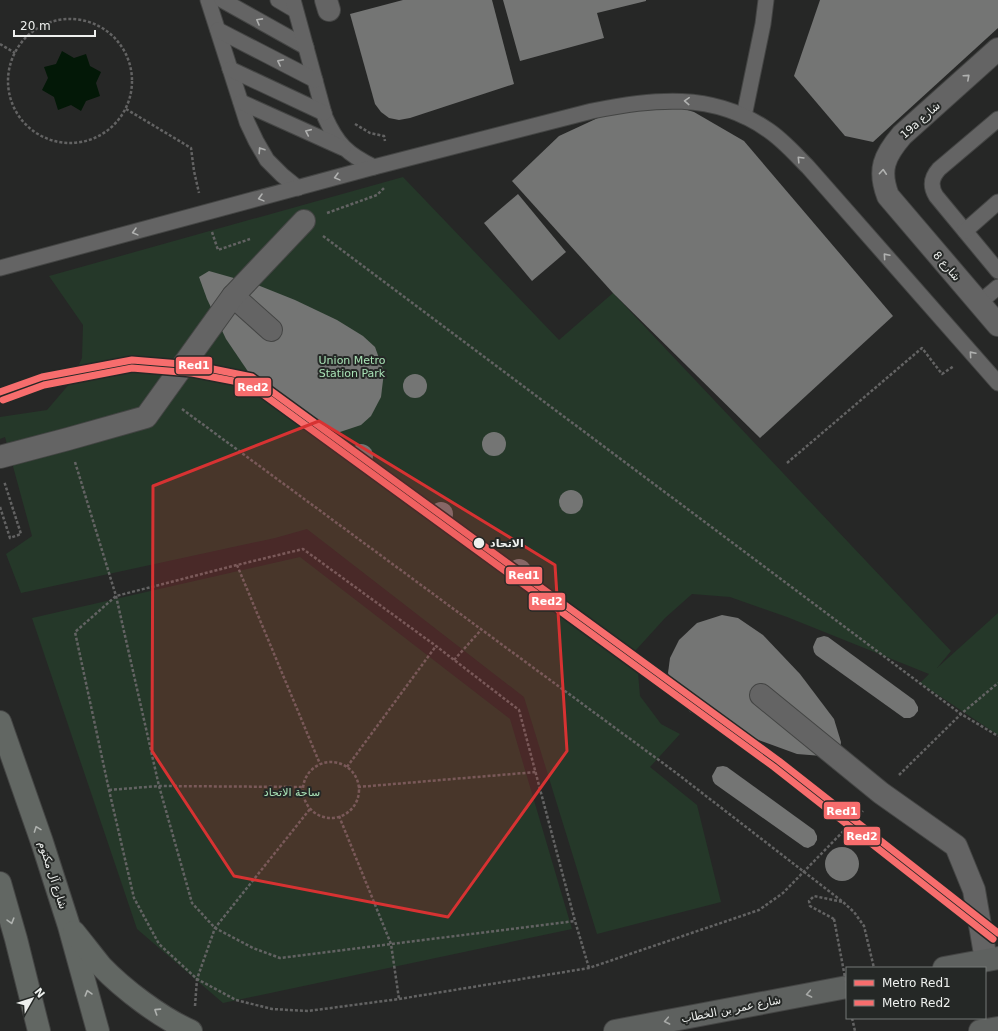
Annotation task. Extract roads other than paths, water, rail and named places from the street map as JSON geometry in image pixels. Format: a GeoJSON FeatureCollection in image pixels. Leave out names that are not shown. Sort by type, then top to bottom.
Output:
{"type":"FeatureCollection","features":[{"type":"Feature","properties":{"kind":"main road","name":"شارع آل مكتوم"},"geometry":{"type":"LineString","coordinates":[[0,722],[42,842],[69,926],[98,1031]]}},
{"type":"Feature","properties":{"kind":"main road"},"geometry":{"type":"LineString","coordinates":[[0,883],[18,946],[39,1031]]}},
{"type":"Feature","properties":{"kind":"main road"},"geometry":{"type":"LineString","coordinates":[[69,926],[102,966],[134,995],[187,1029]]}},
{"type":"Feature","properties":{"kind":"main road"},"geometry":{"type":"LineString","coordinates":[[949,967],[992,959]]}},
{"type":"Feature","properties":{"kind":"main road","name":"شارع عمر بن الخطاب"},"geometry":{"type":"LineString","coordinates":[[615,1031],[846,987]]}},
{"type":"Feature","properties":{"kind":"main road"},"geometry":{"type":"LineString","coordinates":[[980,1031],[998,1028]]}},
{"type":"Feature","properties":{"kind":"street","name":"19a شارع"},"geometry":{"type":"LineString","coordinates":[[896,207],[888,196],[883,183],[882,170],[886,157],[893,146],[902,135],[998,49]]}},
{"type":"Feature","properties":{"kind":"street","name":"شارع 8"},"geometry":{"type":"LineString","coordinates":[[896,207],[998,325]]}},
{"type":"Feature","properties":{"kind":"street"},"geometry":{"type":"LineString","coordinates":[[2,468],[68,439],[146,417],[233,296],[304,221]]}},
{"type":"Feature","properties":{"kind":"street"},"geometry":{"type":"LineString","coordinates":[[233,296],[271,330]]}},
{"type":"Feature","properties":{"kind":"street"},"geometry":{"type":"LineString","coordinates":[[761,694],[881,793],[956,846],[974,890],[992,959]]}},
{"type":"Feature","properties":{"kind":"lane"},"geometry":{"type":"LineString","coordinates":[[208,0],[247,122],[256,141],[267,160],[298,188]]}},
{"type":"Feature","properties":{"kind":"lane"},"geometry":{"type":"LineString","coordinates":[[222,0],[306,47]]}},
{"type":"Feature","properties":{"kind":"lane"},"geometry":{"type":"LineString","coordinates":[[278,0],[294,5],[324,114],[333,134],[344,148],[358,159],[374,167]]}},
{"type":"Feature","properties":{"kind":"lane"},"geometry":{"type":"LineString","coordinates":[[744,116],[763,24],[766,0]]}},
{"type":"Feature","properties":{"kind":"lane"},"geometry":{"type":"LineString","coordinates":[[218,30],[315,80]]}},
{"type":"Feature","properties":{"kind":"lane"},"geometry":{"type":"LineString","coordinates":[[230,69],[324,114]]}},
{"type":"Feature","properties":{"kind":"lane"},"geometry":{"type":"LineString","coordinates":[[0,268],[374,167],[592,111],[624,105],[688,101],[717,105],[744,116],[768,130],[789,147],[998,383]]}},
{"type":"Feature","properties":{"kind":"lane"},"geometry":{"type":"LineString","coordinates":[[241,102],[344,148]]}},
{"type":"Feature","properties":{"kind":"lane"},"geometry":{"type":"LineString","coordinates":[[998,119],[939,169],[934,175],[932,182],[932,190],[936,196],[998,271]]}},
{"type":"Feature","properties":{"kind":"lane"},"geometry":{"type":"LineString","coordinates":[[965,231],[998,202]]}},
{"type":"Feature","properties":{"kind":"lane"},"geometry":{"type":"LineString","coordinates":[[979,303],[998,287]]}},
{"type":"Feature","properties":{"kind":"metro line","name":"Red1"},"geometry":{"type":"LineString","coordinates":[[0,392],[42,377],[132,360],[193,365],[252,377],[779,761],[998,933]]}},
{"type":"Feature","properties":{"kind":"metro line","name":"Red2"},"geometry":{"type":"LineString","coordinates":[[3,400],[44,385],[132,368],[192,373],[249,384],[774,767],[993,939]]}},
{"type":"Feature","properties":{"kind":"place","name":"الاتحاد"},"geometry":{"type":"Point","coordinates":[479,543]}},
{"type":"Feature","properties":{"kind":"park label","name":"Union Metro Station Park"},"geometry":{"type":"Point","coordinates":[352,366]}},
{"type":"Feature","properties":{"kind":"park label","name":"ساحة الاتحاد"},"geometry":{"type":"Point","coordinates":[292,792]}}]}
